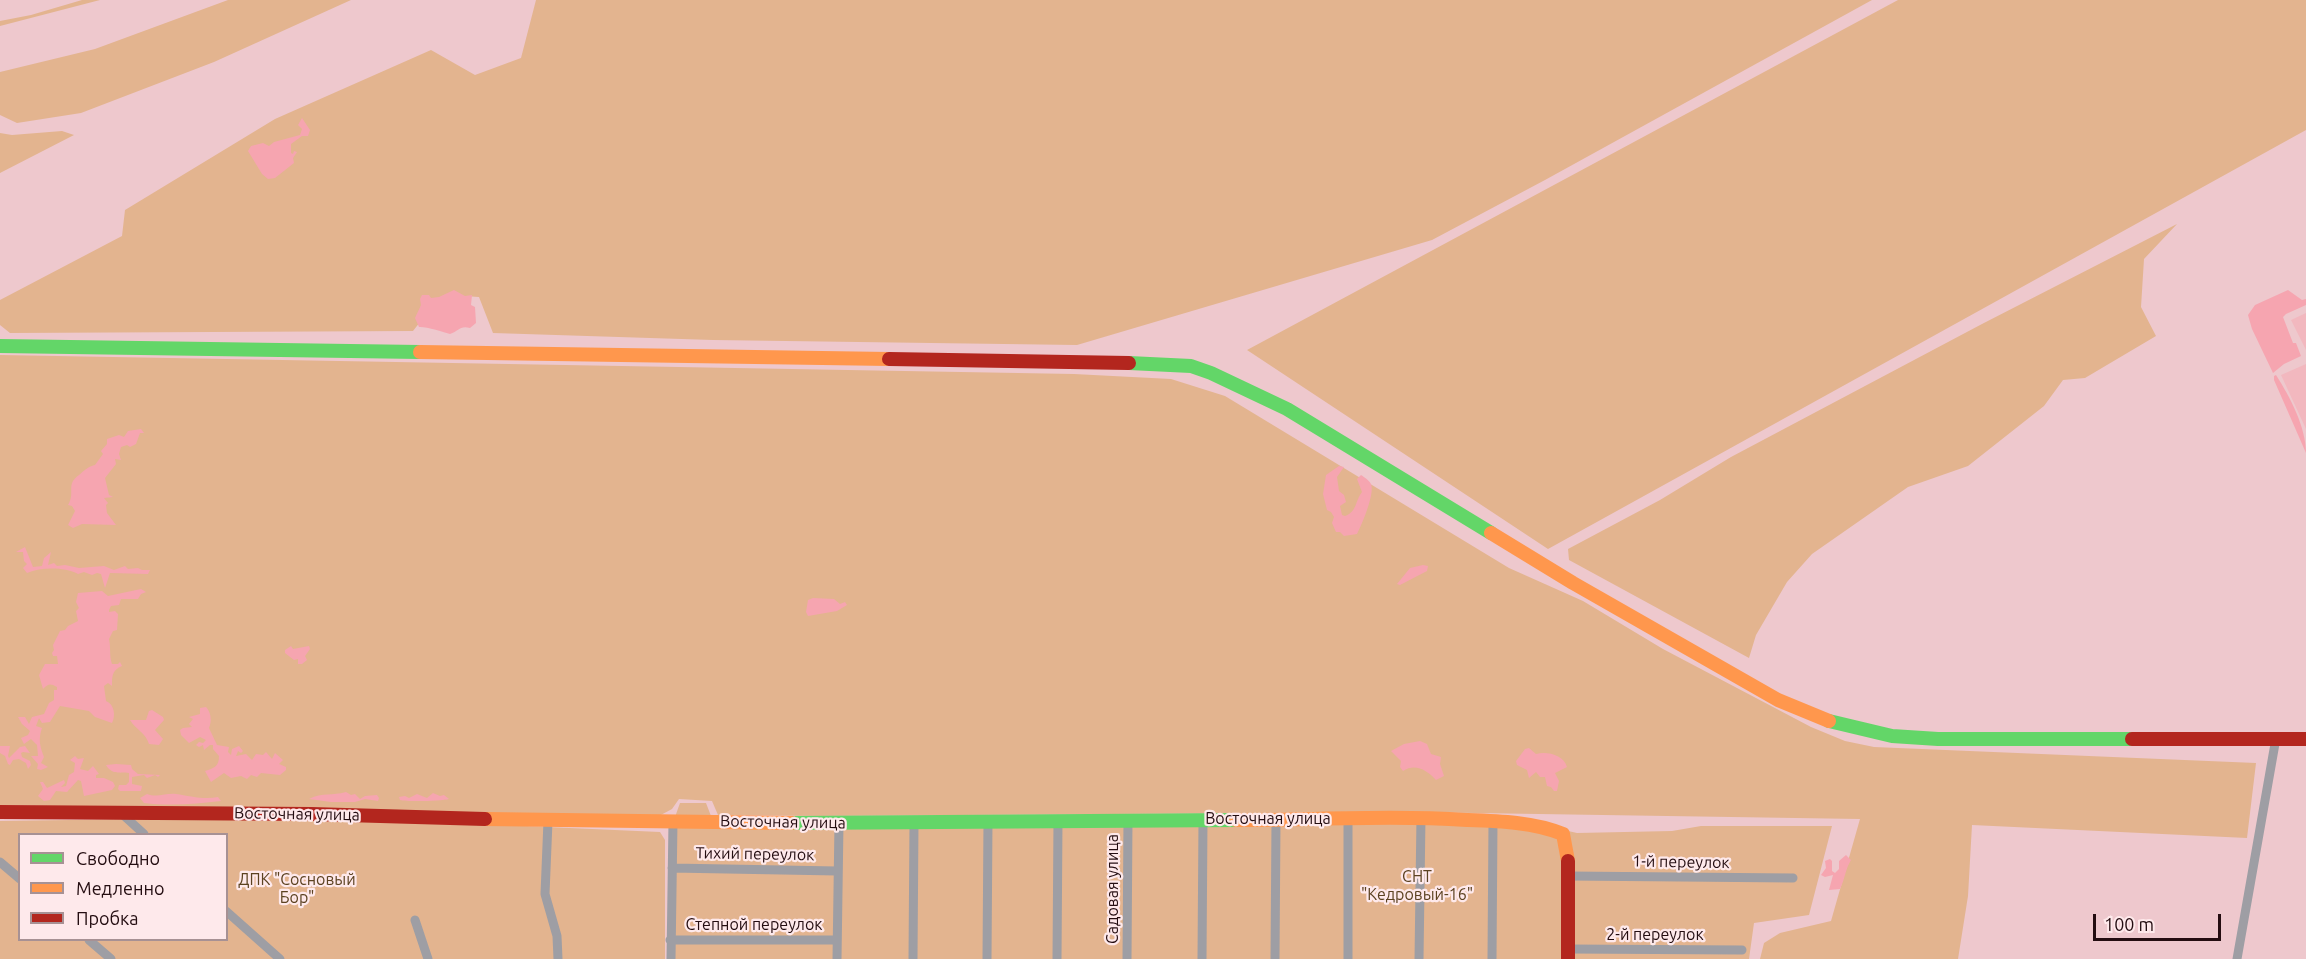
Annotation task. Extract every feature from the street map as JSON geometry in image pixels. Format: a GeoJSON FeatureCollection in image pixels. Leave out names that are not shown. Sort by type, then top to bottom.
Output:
{"type":"FeatureCollection","features":[{"type":"Feature","properties":{"kind":"street"},"geometry":{"type":"LineString","coordinates":[[0,346],[1120,362],[1191,366],[1231,381],[1287,409],[1711,663],[1778,700],[1814,716],[1845,726],[1892,736],[1938,739],[2306,739]]}},
{"type":"Feature","properties":{"kind":"street"},"geometry":{"type":"LineString","coordinates":[[2236,959],[2277,738]]}},
{"type":"Feature","properties":{"kind":"street","name":"Восточная улица"},"geometry":{"type":"LineString","coordinates":[[0,812],[311,814],[549,821],[673,820],[839,823],[1421,817],[1492,821],[1548,828],[1563,834],[1568,876]]}},
{"type":"Feature","properties":{"kind":"street"},"geometry":{"type":"LineString","coordinates":[[121,813],[143,833]]}},
{"type":"Feature","properties":{"kind":"street"},"geometry":{"type":"LineString","coordinates":[[1419,959],[1421,817]]}},
{"type":"Feature","properties":{"kind":"street","name":"Садовая улица"},"geometry":{"type":"LineString","coordinates":[[1127,959],[1128,819]]}},
{"type":"Feature","properties":{"kind":"street"},"geometry":{"type":"LineString","coordinates":[[1202,959],[1203,819]]}},
{"type":"Feature","properties":{"kind":"street"},"geometry":{"type":"LineString","coordinates":[[1348,819],[1348,959]]}},
{"type":"Feature","properties":{"kind":"street"},"geometry":{"type":"LineString","coordinates":[[671,959],[673,820]]}},
{"type":"Feature","properties":{"kind":"street"},"geometry":{"type":"LineString","coordinates":[[987,959],[988,820]]}},
{"type":"Feature","properties":{"kind":"street"},"geometry":{"type":"LineString","coordinates":[[1057,959],[1058,820]]}},
{"type":"Feature","properties":{"kind":"street"},"geometry":{"type":"LineString","coordinates":[[1275,959],[1276,820]]}},
{"type":"Feature","properties":{"kind":"street"},"geometry":{"type":"LineString","coordinates":[[549,821],[545,894],[557,936],[558,959]]}},
{"type":"Feature","properties":{"kind":"street"},"geometry":{"type":"LineString","coordinates":[[1492,821],[1492,959]]}},
{"type":"Feature","properties":{"kind":"street"},"geometry":{"type":"LineString","coordinates":[[913,959],[914,822]]}},
{"type":"Feature","properties":{"kind":"street"},"geometry":{"type":"LineString","coordinates":[[837,959],[839,823]]}},
{"type":"Feature","properties":{"kind":"street"},"geometry":{"type":"LineString","coordinates":[[0,862],[18,877]]}},
{"type":"Feature","properties":{"kind":"street","name":"Тихий переулок"},"geometry":{"type":"LineString","coordinates":[[672,868],[837,871]]}},
{"type":"Feature","properties":{"kind":"street"},"geometry":{"type":"LineString","coordinates":[[1568,876],[1568,954]]}},
{"type":"Feature","properties":{"kind":"street","name":"1-й переулок"},"geometry":{"type":"LineString","coordinates":[[1568,876],[1793,879]]}},
{"type":"Feature","properties":{"kind":"street"},"geometry":{"type":"LineString","coordinates":[[228,913],[280,959]]}},
{"type":"Feature","properties":{"kind":"street"},"geometry":{"type":"LineString","coordinates":[[415,920],[428,959]]}},
{"type":"Feature","properties":{"kind":"street","name":"Степной переулок"},"geometry":{"type":"LineString","coordinates":[[670,940],[837,940]]}},
{"type":"Feature","properties":{"kind":"street"},"geometry":{"type":"LineString","coordinates":[[91,941],[111,959]]}},
{"type":"Feature","properties":{"kind":"street","name":"2-й переулок"},"geometry":{"type":"LineString","coordinates":[[1568,954],[1742,950]]}},
{"type":"Feature","properties":{"kind":"shaded area"},"geometry":{"type":"Polygon","coordinates":[[[302,118],[310,130],[308,136],[302,136],[291,144],[291,153],[297,152],[293,158],[294,163],[275,178],[268,179],[262,174],[248,151],[251,146],[263,143],[269,146],[274,142],[300,135],[302,129],[298,125],[302,118]]]}},
{"type":"Feature","properties":{"kind":"shaded area"},"geometry":{"type":"Polygon","coordinates":[[[454,290],[465,296],[472,295],[471,305],[475,307],[476,323],[470,328],[462,328],[450,334],[419,327],[415,318],[421,305],[422,295],[429,295],[431,298],[439,297],[454,290]]]}},
{"type":"Feature","properties":{"kind":"shaded area"},"geometry":{"type":"Polygon","coordinates":[[[2288,290],[2302,300],[2306,299],[2306,305],[2283,317],[2293,343],[2296,343],[2301,356],[2284,364],[2273,373],[2252,329],[2248,315],[2255,305],[2288,290]]]}},
{"type":"Feature","properties":{"kind":"shaded area"},"geometry":{"type":"Polygon","coordinates":[[[2306,313],[2306,350],[2291,320],[2306,313]]]}},
{"type":"Feature","properties":{"kind":"shaded area"},"geometry":{"type":"Polygon","coordinates":[[[2306,364],[2306,429],[2281,375],[2306,364]]]}},
{"type":"Feature","properties":{"kind":"shaded area"},"geometry":{"type":"Polygon","coordinates":[[[2276,375],[2292,402],[2303,433],[2306,453],[2274,380],[2276,375]]]}},
{"type":"Feature","properties":{"kind":"shaded area"},"geometry":{"type":"Polygon","coordinates":[[[141,429],[144,433],[140,433],[136,444],[121,447],[119,454],[121,460],[115,459],[116,464],[105,478],[109,495],[113,497],[104,498],[108,503],[107,513],[116,525],[82,524],[73,528],[68,525],[75,511],[72,506],[68,505],[72,482],[86,469],[95,465],[103,454],[101,451],[107,444],[107,439],[119,435],[124,437],[128,431],[141,429]]]}},
{"type":"Feature","properties":{"kind":"shaded area"},"geometry":{"type":"Polygon","coordinates":[[[1339,466],[1344,467],[1337,477],[1339,491],[1344,495],[1346,502],[1340,506],[1342,515],[1345,516],[1352,512],[1362,492],[1357,479],[1361,475],[1371,484],[1370,502],[1357,534],[1344,536],[1336,532],[1332,523],[1334,517],[1327,510],[1323,494],[1326,475],[1339,466]]]}},
{"type":"Feature","properties":{"kind":"shaded area"},"geometry":{"type":"Polygon","coordinates":[[[25,547],[33,567],[42,566],[44,558],[51,552],[48,565],[54,563],[57,566],[79,568],[104,566],[114,570],[125,566],[128,569],[150,570],[148,574],[110,573],[105,588],[101,574],[97,573],[78,574],[53,569],[27,573],[23,568],[27,564],[24,561],[23,552],[16,552],[25,547]]]}},
{"type":"Feature","properties":{"kind":"shaded area"},"geometry":{"type":"Polygon","coordinates":[[[1428,566],[1427,571],[1400,585],[1397,584],[1410,568],[1428,566]]]}},
{"type":"Feature","properties":{"kind":"shaded area"},"geometry":{"type":"Polygon","coordinates":[[[141,589],[146,592],[138,599],[121,599],[119,605],[111,606],[109,610],[109,612],[115,611],[118,614],[117,630],[113,631],[109,639],[111,661],[112,664],[120,662],[122,666],[113,674],[112,686],[108,683],[104,686],[106,701],[114,710],[112,723],[95,717],[89,711],[60,706],[50,722],[42,723],[39,718],[36,726],[42,728],[40,743],[44,757],[41,763],[48,767],[37,769],[38,764],[31,756],[38,756],[37,745],[31,739],[24,744],[21,738],[28,735],[30,731],[18,717],[25,717],[29,724],[32,717],[44,714],[49,703],[54,700],[54,690],[57,690],[57,687],[49,685],[43,689],[39,675],[45,664],[58,664],[57,656],[53,656],[52,653],[53,645],[60,631],[78,621],[76,611],[79,608],[76,602],[78,593],[102,591],[108,596],[141,589]]]}},
{"type":"Feature","properties":{"kind":"shaded area"},"geometry":{"type":"Polygon","coordinates":[[[813,598],[834,599],[840,604],[845,602],[847,605],[837,611],[808,616],[806,612],[808,600],[813,598]]]}},
{"type":"Feature","properties":{"kind":"shaded area"},"geometry":{"type":"Polygon","coordinates":[[[291,646],[293,649],[309,646],[310,649],[305,656],[307,660],[298,664],[298,659],[294,660],[285,653],[285,650],[291,646]]]}},
{"type":"Feature","properties":{"kind":"shaded area"},"geometry":{"type":"Polygon","coordinates":[[[206,707],[210,717],[209,728],[217,745],[229,747],[228,752],[231,755],[232,749],[239,746],[243,751],[241,753],[238,751],[236,756],[246,754],[252,760],[256,754],[263,755],[266,752],[272,759],[275,753],[283,760],[279,764],[286,767],[286,770],[280,775],[261,773],[257,777],[251,775],[247,779],[241,776],[231,778],[224,773],[211,782],[205,771],[217,765],[219,756],[213,749],[213,745],[204,750],[203,745],[199,747],[196,745],[206,740],[200,737],[189,743],[181,735],[180,730],[192,727],[189,724],[193,719],[189,717],[200,714],[200,708],[206,707]]]}},
{"type":"Feature","properties":{"kind":"shaded area"},"geometry":{"type":"Polygon","coordinates":[[[152,710],[164,720],[155,730],[163,739],[159,745],[149,744],[130,720],[146,720],[149,711],[152,710]]]}},
{"type":"Feature","properties":{"kind":"shaded area"},"geometry":{"type":"Polygon","coordinates":[[[1420,741],[1427,744],[1431,754],[1441,757],[1440,764],[1444,776],[1436,780],[1421,769],[1412,768],[1403,771],[1400,767],[1401,761],[1391,751],[1404,744],[1420,741]]]}},
{"type":"Feature","properties":{"kind":"shaded area"},"geometry":{"type":"Polygon","coordinates":[[[0,746],[10,746],[9,758],[20,747],[25,746],[30,753],[21,753],[22,757],[30,761],[31,765],[28,769],[26,763],[19,759],[8,764],[5,756],[0,753],[0,746]]]}},
{"type":"Feature","properties":{"kind":"shaded area"},"geometry":{"type":"Polygon","coordinates":[[[1529,748],[1536,754],[1545,753],[1559,757],[1565,763],[1567,767],[1555,773],[1559,781],[1557,791],[1547,786],[1545,777],[1540,777],[1536,772],[1529,778],[1527,770],[1517,765],[1516,761],[1525,749],[1529,748]]]}},
{"type":"Feature","properties":{"kind":"shaded area"},"geometry":{"type":"Polygon","coordinates":[[[75,756],[78,759],[84,758],[80,769],[88,771],[93,766],[99,774],[96,778],[104,778],[113,782],[115,786],[112,790],[84,796],[81,781],[78,780],[67,792],[56,791],[50,800],[44,801],[38,796],[43,789],[40,782],[43,782],[47,788],[64,780],[65,783],[61,787],[66,786],[69,775],[74,772],[75,763],[70,760],[75,756]]]}},
{"type":"Feature","properties":{"kind":"shaded area"},"geometry":{"type":"Polygon","coordinates":[[[106,765],[131,765],[138,774],[160,775],[147,778],[144,775],[132,777],[132,784],[142,786],[141,791],[120,791],[119,785],[126,785],[129,782],[129,773],[113,772],[106,765]]]}},
{"type":"Feature","properties":{"kind":"shaded area"},"geometry":{"type":"Polygon","coordinates":[[[346,792],[351,795],[355,794],[360,799],[377,795],[379,798],[378,801],[365,799],[355,802],[309,799],[319,796],[346,792]]]}},
{"type":"Feature","properties":{"kind":"shaded area"},"geometry":{"type":"Polygon","coordinates":[[[433,793],[444,795],[449,799],[410,801],[400,800],[399,797],[409,798],[417,794],[427,798],[433,793]]]}},
{"type":"Feature","properties":{"kind":"shaded area"},"geometry":{"type":"Polygon","coordinates":[[[147,794],[218,797],[221,801],[183,804],[144,803],[140,798],[147,794]]]}},
{"type":"Feature","properties":{"kind":"shaded area"},"geometry":{"type":"Polygon","coordinates":[[[1846,855],[1851,860],[1840,889],[1829,890],[1833,875],[1825,877],[1821,875],[1826,868],[1825,861],[1830,859],[1832,861],[1832,871],[1835,873],[1839,869],[1839,861],[1846,855]]]}},
{"type":"Feature","properties":{"kind":"green space"},"geometry":{"type":"Polygon","coordinates":[[[82,0],[100,0],[0,26],[0,21],[31,15],[82,0]]]}},
{"type":"Feature","properties":{"kind":"green space"},"geometry":{"type":"Polygon","coordinates":[[[228,0],[351,0],[214,62],[81,113],[17,123],[0,115],[0,72],[95,49],[228,0]]]}},
{"type":"Feature","properties":{"kind":"green space"},"geometry":{"type":"Polygon","coordinates":[[[536,0],[1872,0],[1432,240],[1077,345],[713,340],[493,333],[479,297],[466,296],[440,302],[427,313],[413,331],[10,333],[0,325],[0,300],[122,236],[125,210],[275,119],[431,50],[475,75],[521,58],[536,0]]]}},
{"type":"Feature","properties":{"kind":"green space"},"geometry":{"type":"Polygon","coordinates":[[[1898,0],[2306,0],[2306,130],[1548,549],[1247,350],[1898,0]]]}},
{"type":"Feature","properties":{"kind":"green space"},"geometry":{"type":"Polygon","coordinates":[[[62,131],[74,135],[0,173],[0,133],[12,135],[62,131]]]}},
{"type":"Feature","properties":{"kind":"green space"},"geometry":{"type":"Polygon","coordinates":[[[2177,224],[2144,259],[2141,307],[2156,336],[2085,378],[2063,380],[2044,406],[1968,466],[1908,487],[1812,554],[1787,582],[1756,635],[1749,658],[1569,560],[1568,549],[1660,500],[1731,457],[2177,224]]]}},
{"type":"Feature","properties":{"kind":"green space"},"geometry":{"type":"Polygon","coordinates":[[[0,355],[1074,374],[1171,379],[1225,396],[1509,568],[1583,601],[1663,649],[1811,727],[1845,741],[1874,747],[2256,763],[2247,838],[1972,825],[1968,896],[1958,959],[1760,959],[1764,943],[1780,933],[1831,921],[1860,819],[1410,812],[718,815],[712,801],[679,799],[672,809],[659,816],[560,817],[0,805],[0,355]]]}},
{"type":"Feature","properties":{"kind":"green space","name":"СНТ \"Кедровый-16\""},"geometry":{"type":"Polygon","coordinates":[[[680,803],[706,803],[711,816],[911,819],[1506,817],[1577,833],[1672,831],[1701,826],[1832,826],[1809,915],[1754,923],[1749,959],[674,959],[675,817],[680,803]]]}},
{"type":"Feature","properties":{"kind":"green space","name":"ДПК \"Сосновый Бор\""},"geometry":{"type":"Polygon","coordinates":[[[140,819],[434,822],[660,832],[665,840],[665,959],[0,959],[0,821],[140,819]]]}},
{"type":"Feature","properties":{"kind":"traffic: fast"},"geometry":{"type":"LineString","coordinates":[[0,346],[420,352]]}},
{"type":"Feature","properties":{"kind":"traffic: fast"},"geometry":{"type":"LineString","coordinates":[[1129,363],[1191,366],[1211,373],[1287,409],[1491,533]]}},
{"type":"Feature","properties":{"kind":"traffic: fast"},"geometry":{"type":"LineString","coordinates":[[1829,721],[1892,736],[1938,739],[2132,739]]}},
{"type":"Feature","properties":{"kind":"traffic: fast"},"geometry":{"type":"LineString","coordinates":[[792,823],[1236,820]]}},
{"type":"Feature","properties":{"kind":"traffic: slow"},"geometry":{"type":"LineString","coordinates":[[420,352],[889,359]]}},
{"type":"Feature","properties":{"kind":"traffic: slow"},"geometry":{"type":"LineString","coordinates":[[1491,533],[1573,583],[1778,700],[1829,721]]}},
{"type":"Feature","properties":{"kind":"traffic: slow"},"geometry":{"type":"LineString","coordinates":[[1236,820],[1409,818],[1516,823],[1563,834],[1568,861]]}},
{"type":"Feature","properties":{"kind":"traffic: slow"},"geometry":{"type":"LineString","coordinates":[[485,819],[792,823]]}},
{"type":"Feature","properties":{"kind":"traffic: jam"},"geometry":{"type":"LineString","coordinates":[[889,359],[1129,363]]}},
{"type":"Feature","properties":{"kind":"traffic: jam"},"geometry":{"type":"LineString","coordinates":[[2132,739],[2306,739]]}},
{"type":"Feature","properties":{"kind":"traffic: jam"},"geometry":{"type":"LineString","coordinates":[[0,812],[311,814],[485,819]]}},
{"type":"Feature","properties":{"kind":"traffic: jam"},"geometry":{"type":"LineString","coordinates":[[1568,861],[1568,959]]}}]}
